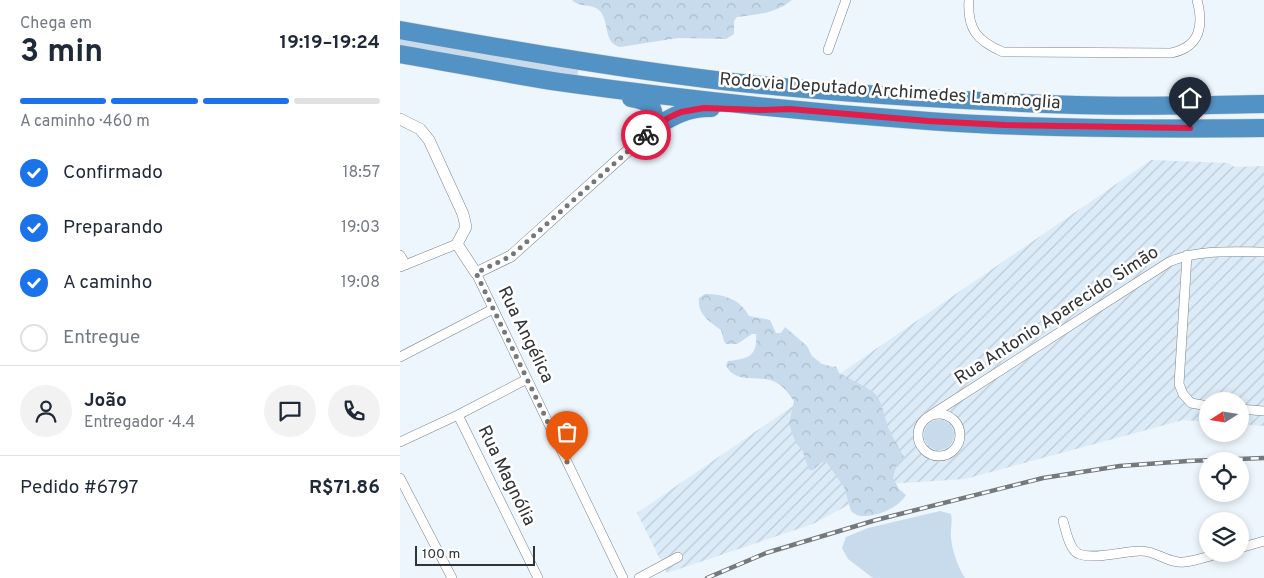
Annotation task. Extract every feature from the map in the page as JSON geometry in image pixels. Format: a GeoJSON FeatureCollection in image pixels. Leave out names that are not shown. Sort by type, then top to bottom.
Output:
{"type":"FeatureCollection","features":[{"type":"Feature","properties":{"kind":"highway","name":"Rodovia Deputado Archimedes Lammoglia"},"geometry":{"type":"LineString","coordinates":[[400,30],[673,74],[833,91],[935,99],[1078,105],[1264,104]]}},
{"type":"Feature","properties":{"kind":"highway","name":"Rodovia Deputado Archimedes Lammoglia"},"geometry":{"type":"LineString","coordinates":[[400,54],[557,81],[790,109],[928,121],[1020,126],[1152,129],[1264,128]]}},
{"type":"Feature","properties":{"kind":"highway"},"geometry":{"type":"LineString","coordinates":[[557,81],[577,88],[644,100],[654,110],[655,118],[652,129]]}},
{"type":"Feature","properties":{"kind":"highway"},"geometry":{"type":"LineString","coordinates":[[652,129],[668,118],[693,109],[790,109]]}},
{"type":"Feature","properties":{"kind":"street"},"geometry":{"type":"LineString","coordinates":[[828,50],[846,0]]}},
{"type":"Feature","properties":{"kind":"street"},"geometry":{"type":"LineString","coordinates":[[969,0],[968,12],[971,28],[980,40],[1003,52],[1171,53],[1181,51],[1193,42],[1199,33],[1202,22],[1197,0]]}},
{"type":"Feature","properties":{"kind":"street"},"geometry":{"type":"LineString","coordinates":[[400,119],[420,129],[429,140],[463,214],[466,227],[457,244],[403,266],[400,256]]}},
{"type":"Feature","properties":{"kind":"street"},"geometry":{"type":"LineString","coordinates":[[476,273],[511,256],[652,129]]}},
{"type":"Feature","properties":{"kind":"street","name":"Rua Angélica"},"geometry":{"type":"LineString","coordinates":[[457,244],[476,273],[623,578]]}},
{"type":"Feature","properties":{"kind":"street","name":"Rua Antonio Aparecido Simão"},"geometry":{"type":"LineString","coordinates":[[950,418],[959,429],[958,443],[948,454],[942,456],[928,453],[923,448],[918,436],[921,423],[1169,262],[1186,255],[1205,253],[1264,252]]}},
{"type":"Feature","properties":{"kind":"street"},"geometry":{"type":"LineString","coordinates":[[1186,255],[1179,384],[1183,394],[1190,403],[1199,404]]}},
{"type":"Feature","properties":{"kind":"street"},"geometry":{"type":"LineString","coordinates":[[400,356],[493,309]]}},
{"type":"Feature","properties":{"kind":"street"},"geometry":{"type":"LineString","coordinates":[[400,442],[458,415],[527,379]]}},
{"type":"Feature","properties":{"kind":"street"},"geometry":{"type":"LineString","coordinates":[[932,415],[938,414],[950,418],[957,400]]}},
{"type":"Feature","properties":{"kind":"street"},"geometry":{"type":"LineString","coordinates":[[1249,410],[1264,411]]}},
{"type":"Feature","properties":{"kind":"street","name":"Rua Magnólia"},"geometry":{"type":"LineString","coordinates":[[458,415],[538,578]]}},
{"type":"Feature","properties":{"kind":"street"},"geometry":{"type":"LineString","coordinates":[[400,478],[452,578]]}},
{"type":"Feature","properties":{"kind":"street"},"geometry":{"type":"LineString","coordinates":[[1063,521],[1073,548],[1078,554],[1147,551],[1154,552],[1176,562],[1199,558]]}},
{"type":"Feature","properties":{"kind":"street"},"geometry":{"type":"LineString","coordinates":[[1249,545],[1264,541]]}},
{"type":"Feature","properties":{"kind":"street"},"geometry":{"type":"LineString","coordinates":[[639,578],[678,557]]}},
{"type":"Feature","properties":{"kind":"shaded area"},"geometry":{"type":"Polygon","coordinates":[[[1151,160],[1228,163],[1235,167],[1264,166],[1264,426],[1249,425],[1249,392],[1199,392],[1199,421],[1183,420],[965,479],[887,484],[813,524],[667,573],[637,513],[1151,160]]]}},
{"type":"Feature","properties":{"kind":"green space"},"geometry":{"type":"Polygon","coordinates":[[[572,0],[792,0],[773,11],[737,17],[734,21],[734,34],[726,39],[678,38],[620,47],[611,41],[600,11],[594,7],[578,4],[572,0]]]}},
{"type":"Feature","properties":{"kind":"green space"},"geometry":{"type":"Polygon","coordinates":[[[400,34],[579,64],[577,79],[400,50],[400,34]]]}},
{"type":"Feature","properties":{"kind":"green space"},"geometry":{"type":"Polygon","coordinates":[[[705,294],[725,296],[741,305],[749,316],[770,320],[776,333],[781,333],[785,327],[807,346],[812,356],[822,364],[836,366],[839,373],[866,387],[876,395],[889,429],[904,457],[896,466],[893,478],[899,489],[906,495],[898,504],[887,511],[874,515],[858,516],[851,511],[844,487],[827,463],[822,462],[813,470],[809,470],[803,452],[795,441],[789,424],[794,401],[787,392],[780,385],[767,379],[746,378],[734,375],[726,365],[728,361],[746,358],[753,352],[756,334],[752,334],[737,344],[726,344],[721,330],[702,313],[699,298],[705,294]]]}},
{"type":"Feature","properties":{"kind":"green space"},"geometry":{"type":"Polygon","coordinates":[[[939,420],[950,424],[954,435],[950,446],[939,450],[928,446],[924,435],[928,424],[939,420]]]}},
{"type":"Feature","properties":{"kind":"green space"},"geometry":{"type":"Polygon","coordinates":[[[940,511],[951,514],[953,548],[965,578],[873,578],[848,559],[842,548],[846,537],[868,528],[940,511]]]}},
{"type":"Feature","properties":{"kind":"railway"},"geometry":{"type":"LineString","coordinates":[[707,578],[766,553],[876,520],[1043,478],[1120,466],[1264,458]]}},
{"type":"Feature","properties":{"kind":"way so far"},"geometry":{"type":"LineString","coordinates":[[567,462],[476,273],[511,256],[646,135]]}},
{"type":"Feature","properties":{"kind":"route"},"geometry":{"type":"LineString","coordinates":[[646,135],[668,118],[681,112],[704,108],[790,109],[928,121],[1005,125],[1152,129],[1190,128]]}}]}
